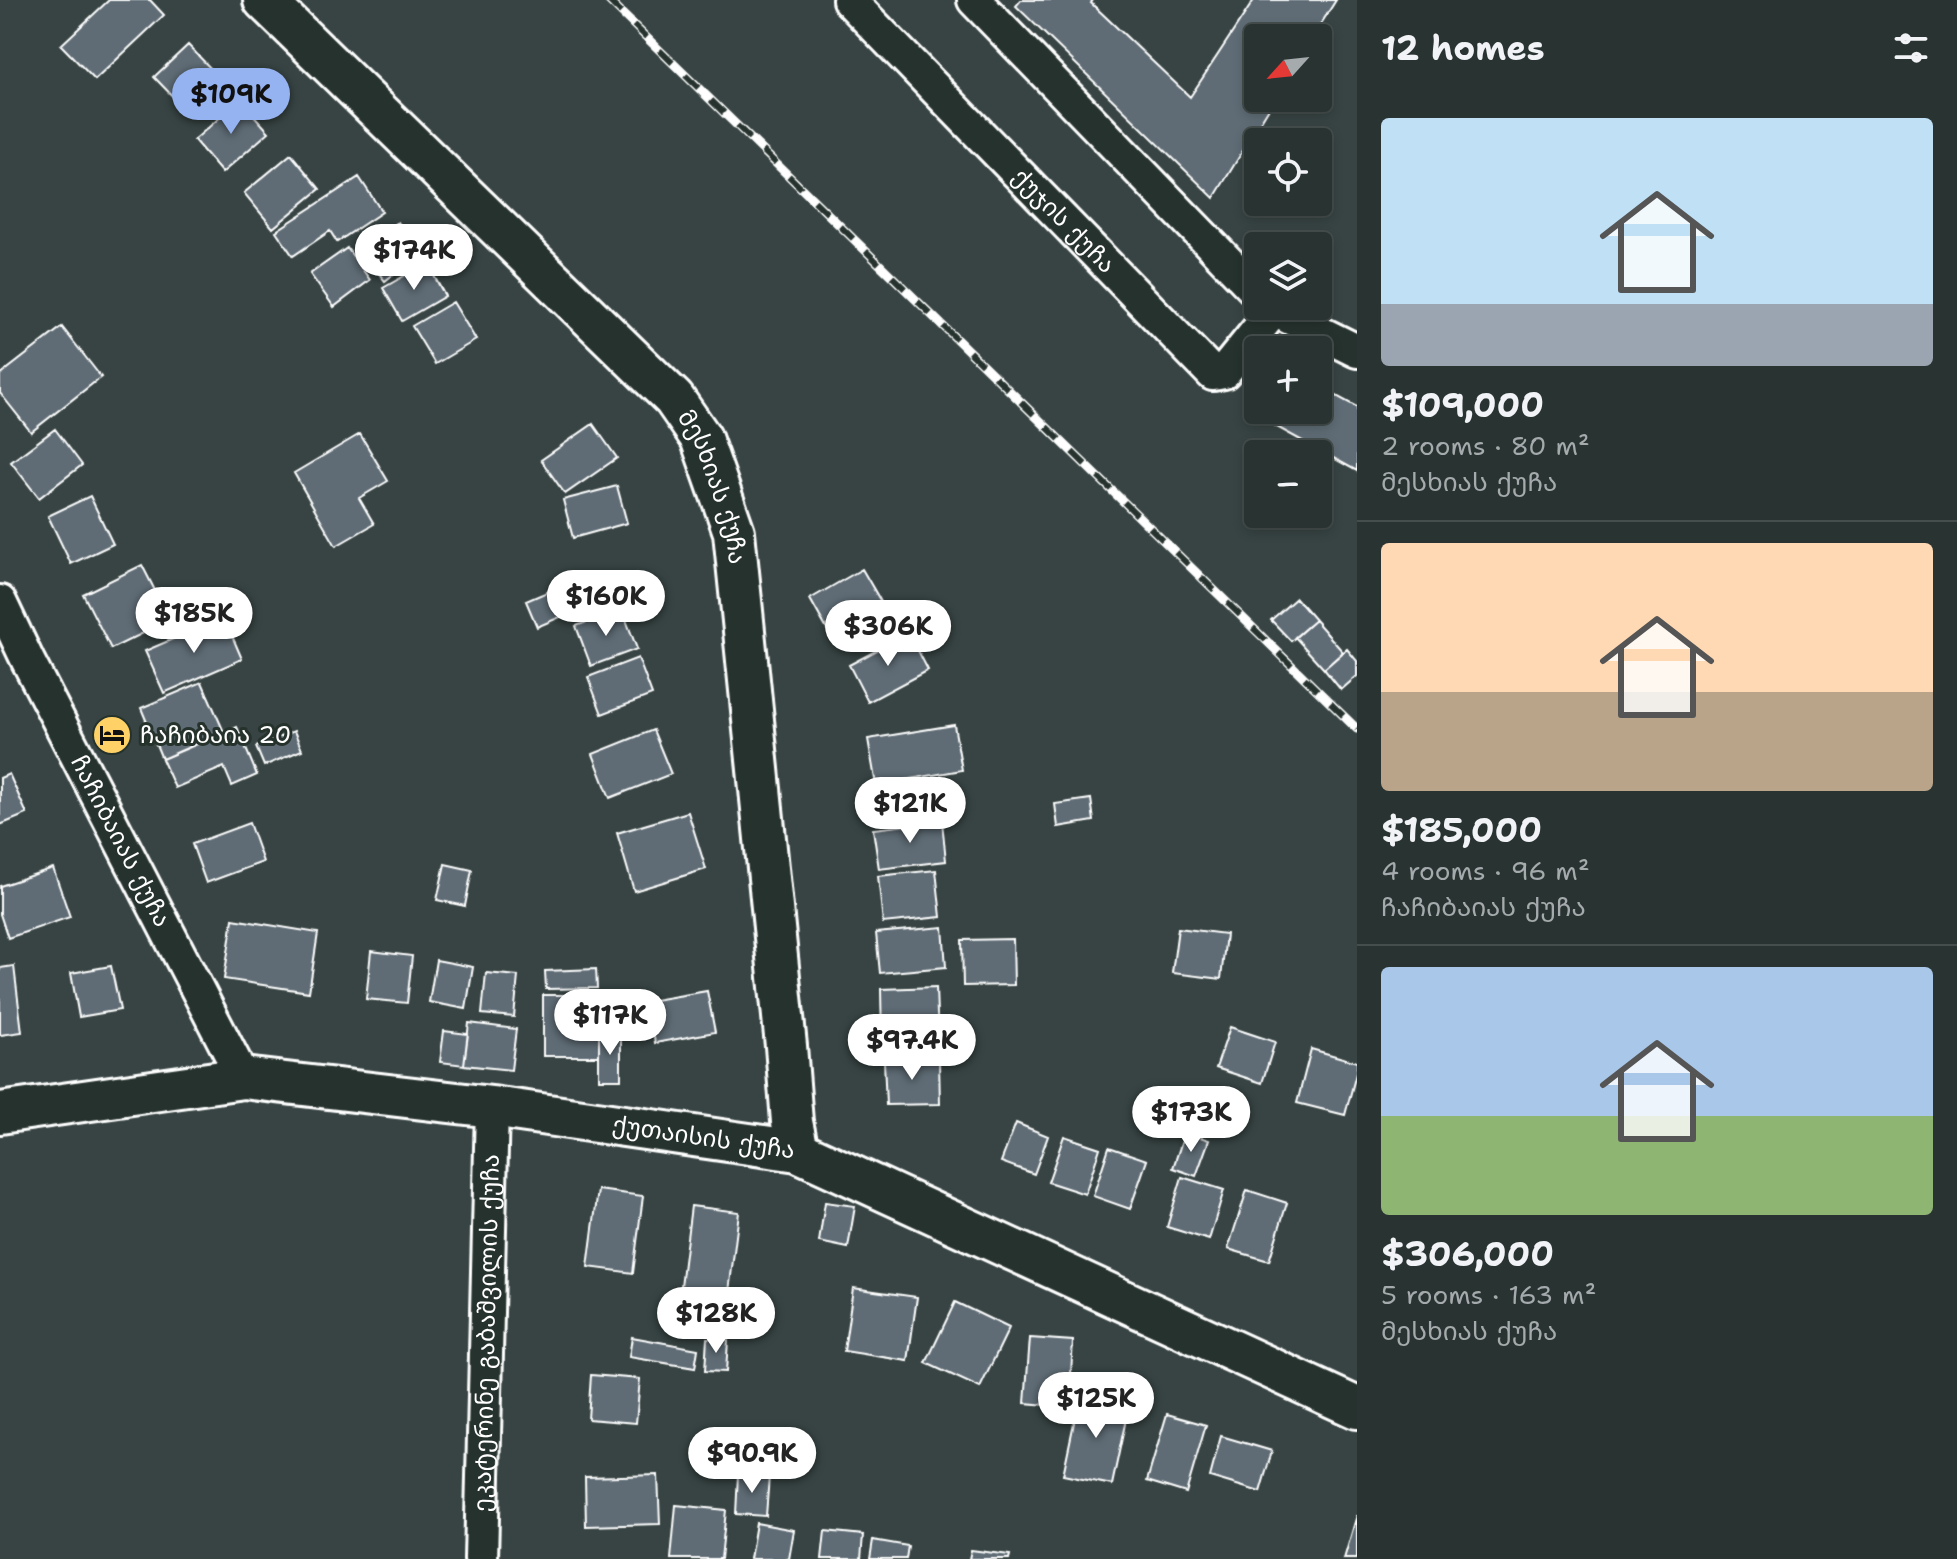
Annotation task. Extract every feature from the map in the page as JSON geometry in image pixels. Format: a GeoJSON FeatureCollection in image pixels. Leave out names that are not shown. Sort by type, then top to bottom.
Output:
{"type":"FeatureCollection","features":[{"type":"Feature","properties":{"kind":"street","name":"მესხიას ქუჩა"},"geometry":{"type":"LineString","coordinates":[[264,0],[674,399],[701,438],[734,532],[792,1122],[798,1151]]}},
{"type":"Feature","properties":{"kind":"street","name":"ქუჯის ქუჩა"},"geometry":{"type":"LineString","coordinates":[[849,0],[1213,374],[1224,372],[1257,320]]}},
{"type":"Feature","properties":{"kind":"street"},"geometry":{"type":"LineString","coordinates":[[974,0],[1244,278]]}},
{"type":"Feature","properties":{"kind":"street"},"geometry":{"type":"LineString","coordinates":[[1300,320],[1357,351]]}},
{"type":"Feature","properties":{"kind":"street","name":"ჩაჩიბაიას ქუჩა"},"geometry":{"type":"LineString","coordinates":[[0,602],[243,1078]]}},
{"type":"Feature","properties":{"kind":"street","name":"ქუთაისის ქუჩა"},"geometry":{"type":"LineString","coordinates":[[0,1113],[243,1078],[492,1107],[798,1151],[1357,1408]]}},
{"type":"Feature","properties":{"kind":"street","name":"ეკატერინე გაბაშვილის ქუჩა"},"geometry":{"type":"LineString","coordinates":[[481,1559],[492,1107]]}},
{"type":"Feature","properties":{"kind":"building"},"geometry":{"type":"Polygon","coordinates":[[[109,0],[150,0],[164,15],[95,80],[61,45],[109,0]]]}},
{"type":"Feature","properties":{"kind":"building"},"geometry":{"type":"Polygon","coordinates":[[[1021,0],[1093,0],[1091,3],[1190,97],[1254,0],[1336,0],[1321,24],[1244,24],[1244,112],[1266,112],[1257,128],[1244,128],[1244,149],[1214,198],[1016,6],[1021,0]]]}},
{"type":"Feature","properties":{"kind":"building"},"geometry":{"type":"Polygon","coordinates":[[[188,45],[217,75],[184,108],[154,77],[188,45]]]}},
{"type":"Feature","properties":{"kind":"building"},"geometry":{"type":"Polygon","coordinates":[[[240,100],[269,132],[222,173],[194,140],[240,100]]]}},
{"type":"Feature","properties":{"kind":"building"},"geometry":{"type":"Polygon","coordinates":[[[291,154],[320,189],[273,228],[244,193],[291,154]]]}},
{"type":"Feature","properties":{"kind":"building"},"geometry":{"type":"Polygon","coordinates":[[[359,177],[382,212],[337,242],[330,231],[293,256],[276,231],[359,177]]]}},
{"type":"Feature","properties":{"kind":"building"},"geometry":{"type":"Polygon","coordinates":[[[398,222],[421,252],[385,281],[361,251],[398,222]]]}},
{"type":"Feature","properties":{"kind":"building"},"geometry":{"type":"Polygon","coordinates":[[[347,248],[370,280],[334,307],[310,274],[347,248]]]}},
{"type":"Feature","properties":{"kind":"building"},"geometry":{"type":"Polygon","coordinates":[[[427,263],[445,296],[402,321],[383,288],[427,263]]]}},
{"type":"Feature","properties":{"kind":"building"},"geometry":{"type":"Polygon","coordinates":[[[453,302],[476,340],[435,364],[412,326],[453,302]]]}},
{"type":"Feature","properties":{"kind":"building"},"geometry":{"type":"Polygon","coordinates":[[[62,327],[101,377],[31,432],[0,393],[0,375],[62,327]]]}},
{"type":"Feature","properties":{"kind":"building"},"geometry":{"type":"Polygon","coordinates":[[[1332,394],[1357,407],[1357,471],[1332,457],[1332,440],[1301,440],[1271,424],[1332,424],[1332,394]]]}},
{"type":"Feature","properties":{"kind":"building"},"geometry":{"type":"Polygon","coordinates":[[[593,424],[617,458],[565,494],[541,460],[593,424]]]}},
{"type":"Feature","properties":{"kind":"building"},"geometry":{"type":"Polygon","coordinates":[[[55,429],[82,465],[39,498],[11,462],[55,429]]]}},
{"type":"Feature","properties":{"kind":"building"},"geometry":{"type":"Polygon","coordinates":[[[360,434],[388,481],[359,498],[374,524],[336,546],[294,473],[360,434]]]}},
{"type":"Feature","properties":{"kind":"building"},"geometry":{"type":"Polygon","coordinates":[[[617,486],[627,523],[573,538],[563,500],[617,486]]]}},
{"type":"Feature","properties":{"kind":"building"},"geometry":{"type":"Polygon","coordinates":[[[90,496],[113,544],[71,564],[48,516],[90,496]]]}},
{"type":"Feature","properties":{"kind":"building"},"geometry":{"type":"Polygon","coordinates":[[[142,565],[170,620],[111,649],[83,594],[142,565]]]}},
{"type":"Feature","properties":{"kind":"building"},"geometry":{"type":"Polygon","coordinates":[[[862,569],[888,614],[835,644],[810,599],[862,569]]]}},
{"type":"Feature","properties":{"kind":"building"},"geometry":{"type":"Polygon","coordinates":[[[568,583],[579,609],[537,627],[526,601],[568,583]]]}},
{"type":"Feature","properties":{"kind":"building"},"geometry":{"type":"Polygon","coordinates":[[[1296,598],[1315,620],[1291,641],[1271,620],[1296,598]]]}},
{"type":"Feature","properties":{"kind":"building"},"geometry":{"type":"Polygon","coordinates":[[[622,609],[637,649],[591,666],[576,626],[622,609]]]}},
{"type":"Feature","properties":{"kind":"building"},"geometry":{"type":"Polygon","coordinates":[[[224,617],[242,659],[164,693],[145,651],[224,617]]]}},
{"type":"Feature","properties":{"kind":"building"},"geometry":{"type":"Polygon","coordinates":[[[1315,620],[1343,652],[1324,669],[1295,637],[1315,620]]]}},
{"type":"Feature","properties":{"kind":"building"},"geometry":{"type":"Polygon","coordinates":[[[909,633],[928,670],[868,702],[849,665],[909,633]]]}},
{"type":"Feature","properties":{"kind":"building"},"geometry":{"type":"Polygon","coordinates":[[[1347,649],[1357,661],[1357,676],[1341,690],[1324,669],[1347,649]]]}},
{"type":"Feature","properties":{"kind":"building"},"geometry":{"type":"Polygon","coordinates":[[[638,658],[652,695],[602,714],[588,677],[638,658]]]}},
{"type":"Feature","properties":{"kind":"building"},"geometry":{"type":"Polygon","coordinates":[[[202,682],[224,732],[162,759],[141,708],[202,682]]]}},
{"type":"Feature","properties":{"kind":"building"},"geometry":{"type":"Polygon","coordinates":[[[954,725],[962,770],[876,785],[868,739],[954,725]]]}},
{"type":"Feature","properties":{"kind":"building"},"geometry":{"type":"Polygon","coordinates":[[[237,727],[257,775],[232,786],[224,767],[175,788],[162,759],[237,727]]]}},
{"type":"Feature","properties":{"kind":"building"},"geometry":{"type":"Polygon","coordinates":[[[653,730],[671,774],[610,798],[593,754],[653,730]]]}},
{"type":"Feature","properties":{"kind":"building"},"geometry":{"type":"Polygon","coordinates":[[[294,731],[302,750],[264,766],[256,747],[294,731]]]}},
{"type":"Feature","properties":{"kind":"building"},"geometry":{"type":"Polygon","coordinates":[[[9,774],[27,814],[0,825],[0,778],[9,774]]]}},
{"type":"Feature","properties":{"kind":"building"},"geometry":{"type":"Polygon","coordinates":[[[1091,799],[1094,821],[1058,827],[1055,804],[1091,799]]]}},
{"type":"Feature","properties":{"kind":"building"},"geometry":{"type":"Polygon","coordinates":[[[688,812],[706,869],[634,891],[617,833],[688,812]]]}},
{"type":"Feature","properties":{"kind":"building"},"geometry":{"type":"Polygon","coordinates":[[[942,821],[946,861],[879,869],[873,829],[942,821]]]}},
{"type":"Feature","properties":{"kind":"building"},"geometry":{"type":"Polygon","coordinates":[[[249,823],[263,862],[206,883],[192,844],[249,823]]]}},
{"type":"Feature","properties":{"kind":"building"},"geometry":{"type":"Polygon","coordinates":[[[445,864],[472,870],[465,906],[437,900],[445,864]]]}},
{"type":"Feature","properties":{"kind":"building"},"geometry":{"type":"Polygon","coordinates":[[[53,868],[70,917],[8,938],[0,914],[0,886],[53,868]]]}},
{"type":"Feature","properties":{"kind":"building"},"geometry":{"type":"Polygon","coordinates":[[[936,870],[941,917],[883,923],[878,876],[936,870]]]}},
{"type":"Feature","properties":{"kind":"building"},"geometry":{"type":"Polygon","coordinates":[[[233,919],[318,933],[309,992],[224,979],[233,919]]]}},
{"type":"Feature","properties":{"kind":"building"},"geometry":{"type":"Polygon","coordinates":[[[943,927],[946,967],[880,973],[876,933],[943,927]]]}},
{"type":"Feature","properties":{"kind":"building"},"geometry":{"type":"Polygon","coordinates":[[[1178,928],[1226,934],[1221,979],[1172,973],[1178,928]]]}},
{"type":"Feature","properties":{"kind":"building"},"geometry":{"type":"Polygon","coordinates":[[[1013,939],[1014,985],[963,986],[962,940],[1013,939]]]}},
{"type":"Feature","properties":{"kind":"building"},"geometry":{"type":"Polygon","coordinates":[[[371,951],[412,956],[407,1003],[366,999],[371,951]]]}},
{"type":"Feature","properties":{"kind":"building"},"geometry":{"type":"Polygon","coordinates":[[[436,960],[473,967],[466,1009],[429,1002],[436,960]]]}},
{"type":"Feature","properties":{"kind":"building"},"geometry":{"type":"Polygon","coordinates":[[[14,966],[22,1032],[0,1035],[0,968],[14,966]]]}},
{"type":"Feature","properties":{"kind":"building"},"geometry":{"type":"Polygon","coordinates":[[[111,966],[120,1010],[79,1017],[71,973],[111,966]]]}},
{"type":"Feature","properties":{"kind":"building"},"geometry":{"type":"Polygon","coordinates":[[[596,969],[597,988],[546,989],[545,971],[596,969]]]}},
{"type":"Feature","properties":{"kind":"building"},"geometry":{"type":"Polygon","coordinates":[[[486,973],[518,976],[514,1017],[482,1014],[486,973]]]}},
{"type":"Feature","properties":{"kind":"building"},"geometry":{"type":"Polygon","coordinates":[[[936,987],[938,1041],[882,1042],[881,989],[936,987]]]}},
{"type":"Feature","properties":{"kind":"building"},"geometry":{"type":"Polygon","coordinates":[[[707,991],[715,1032],[655,1043],[648,1001],[707,991]]]}},
{"type":"Feature","properties":{"kind":"building"},"geometry":{"type":"Polygon","coordinates":[[[543,995],[599,995],[599,1056],[543,1056],[543,995]]]}},
{"type":"Feature","properties":{"kind":"building"},"geometry":{"type":"Polygon","coordinates":[[[469,1023],[516,1029],[511,1070],[464,1065],[469,1023]]]}},
{"type":"Feature","properties":{"kind":"building"},"geometry":{"type":"Polygon","coordinates":[[[1230,1027],[1275,1042],[1262,1083],[1216,1068],[1230,1027]]]}},
{"type":"Feature","properties":{"kind":"building"},"geometry":{"type":"Polygon","coordinates":[[[444,1031],[468,1034],[464,1065],[440,1062],[444,1031]]]}},
{"type":"Feature","properties":{"kind":"building"},"geometry":{"type":"Polygon","coordinates":[[[599,1035],[621,1035],[621,1079],[599,1079],[599,1035]]]}},
{"type":"Feature","properties":{"kind":"building"},"geometry":{"type":"Polygon","coordinates":[[[1311,1049],[1357,1062],[1345,1115],[1297,1103],[1311,1049]]]}},
{"type":"Feature","properties":{"kind":"building"},"geometry":{"type":"Polygon","coordinates":[[[939,1060],[940,1104],[886,1105],[884,1061],[939,1060]]]}},
{"type":"Feature","properties":{"kind":"building"},"geometry":{"type":"Polygon","coordinates":[[[1016,1123],[1048,1136],[1034,1174],[1001,1162],[1016,1123]]]}},
{"type":"Feature","properties":{"kind":"building"},"geometry":{"type":"Polygon","coordinates":[[[1185,1132],[1209,1140],[1196,1176],[1173,1168],[1185,1132]]]}},
{"type":"Feature","properties":{"kind":"building"},"geometry":{"type":"Polygon","coordinates":[[[1064,1136],[1100,1148],[1085,1194],[1048,1182],[1064,1136]]]}},
{"type":"Feature","properties":{"kind":"building"},"geometry":{"type":"Polygon","coordinates":[[[1109,1147],[1147,1160],[1130,1209],[1093,1196],[1109,1147]]]}},
{"type":"Feature","properties":{"kind":"building"},"geometry":{"type":"Polygon","coordinates":[[[1182,1177],[1224,1190],[1209,1240],[1167,1227],[1182,1177]]]}},
{"type":"Feature","properties":{"kind":"building"},"geometry":{"type":"Polygon","coordinates":[[[598,1190],[643,1196],[633,1273],[588,1267],[598,1190]]]}},
{"type":"Feature","properties":{"kind":"building"},"geometry":{"type":"Polygon","coordinates":[[[1247,1190],[1287,1203],[1269,1261],[1228,1249],[1247,1190]]]}},
{"type":"Feature","properties":{"kind":"building"},"geometry":{"type":"Polygon","coordinates":[[[825,1202],[855,1206],[848,1248],[819,1242],[825,1202]]]}},
{"type":"Feature","properties":{"kind":"building"},"geometry":{"type":"Polygon","coordinates":[[[691,1206],[739,1212],[728,1300],[680,1294],[691,1206]]]}},
{"type":"Feature","properties":{"kind":"building"},"geometry":{"type":"Polygon","coordinates":[[[853,1288],[917,1297],[908,1361],[844,1351],[853,1288]]]}},
{"type":"Feature","properties":{"kind":"building"},"geometry":{"type":"Polygon","coordinates":[[[955,1302],[1009,1328],[980,1388],[926,1363],[955,1302]]]}},
{"type":"Feature","properties":{"kind":"building"},"geometry":{"type":"Polygon","coordinates":[[[632,1337],[698,1349],[695,1368],[629,1357],[632,1337]]]}},
{"type":"Feature","properties":{"kind":"building"},"geometry":{"type":"Polygon","coordinates":[[[707,1338],[728,1340],[726,1372],[705,1371],[707,1338]]]}},
{"type":"Feature","properties":{"kind":"building"},"geometry":{"type":"Polygon","coordinates":[[[1030,1338],[1073,1341],[1069,1407],[1025,1403],[1030,1338]]]}},
{"type":"Feature","properties":{"kind":"building"},"geometry":{"type":"Polygon","coordinates":[[[591,1375],[640,1379],[636,1423],[588,1419],[591,1375]]]}},
{"type":"Feature","properties":{"kind":"building"},"geometry":{"type":"Polygon","coordinates":[[[1080,1394],[1129,1405],[1112,1485],[1063,1475],[1080,1394]]]}},
{"type":"Feature","properties":{"kind":"building"},"geometry":{"type":"Polygon","coordinates":[[[1167,1414],[1206,1425],[1186,1493],[1147,1481],[1167,1414]]]}},
{"type":"Feature","properties":{"kind":"building"},"geometry":{"type":"Polygon","coordinates":[[[1221,1436],[1272,1451],[1260,1492],[1210,1477],[1221,1436]]]}},
{"type":"Feature","properties":{"kind":"building"},"geometry":{"type":"Polygon","coordinates":[[[738,1474],[769,1476],[766,1516],[736,1514],[738,1474]]]}},
{"type":"Feature","properties":{"kind":"building"},"geometry":{"type":"Polygon","coordinates":[[[658,1475],[660,1524],[586,1526],[585,1477],[658,1475]]]}},
{"type":"Feature","properties":{"kind":"building"},"geometry":{"type":"Polygon","coordinates":[[[676,1505],[726,1510],[721,1559],[671,1559],[676,1505]]]}},
{"type":"Feature","properties":{"kind":"building"},"geometry":{"type":"Polygon","coordinates":[[[1357,1515],[1357,1559],[1344,1559],[1357,1515]]]}},
{"type":"Feature","properties":{"kind":"building"},"geometry":{"type":"Polygon","coordinates":[[[756,1523],[794,1530],[789,1559],[750,1559],[756,1523]]]}},
{"type":"Feature","properties":{"kind":"building"},"geometry":{"type":"Polygon","coordinates":[[[825,1531],[863,1535],[861,1559],[822,1559],[825,1531]]]}},
{"type":"Feature","properties":{"kind":"building"},"geometry":{"type":"Polygon","coordinates":[[[873,1540],[908,1546],[906,1559],[870,1559],[873,1540]]]}},
{"type":"Feature","properties":{"kind":"building"},"geometry":{"type":"Polygon","coordinates":[[[971,1550],[1010,1555],[1009,1559],[969,1559],[971,1550]]]}},
{"type":"Feature","properties":{"kind":"railway"},"geometry":{"type":"LineString","coordinates":[[608,0],[1357,729]]}},
{"type":"Feature","properties":{"kind":"place","name":"ჩაჩიბაია 20"},"geometry":{"type":"Point","coordinates":[112,735]}}]}
